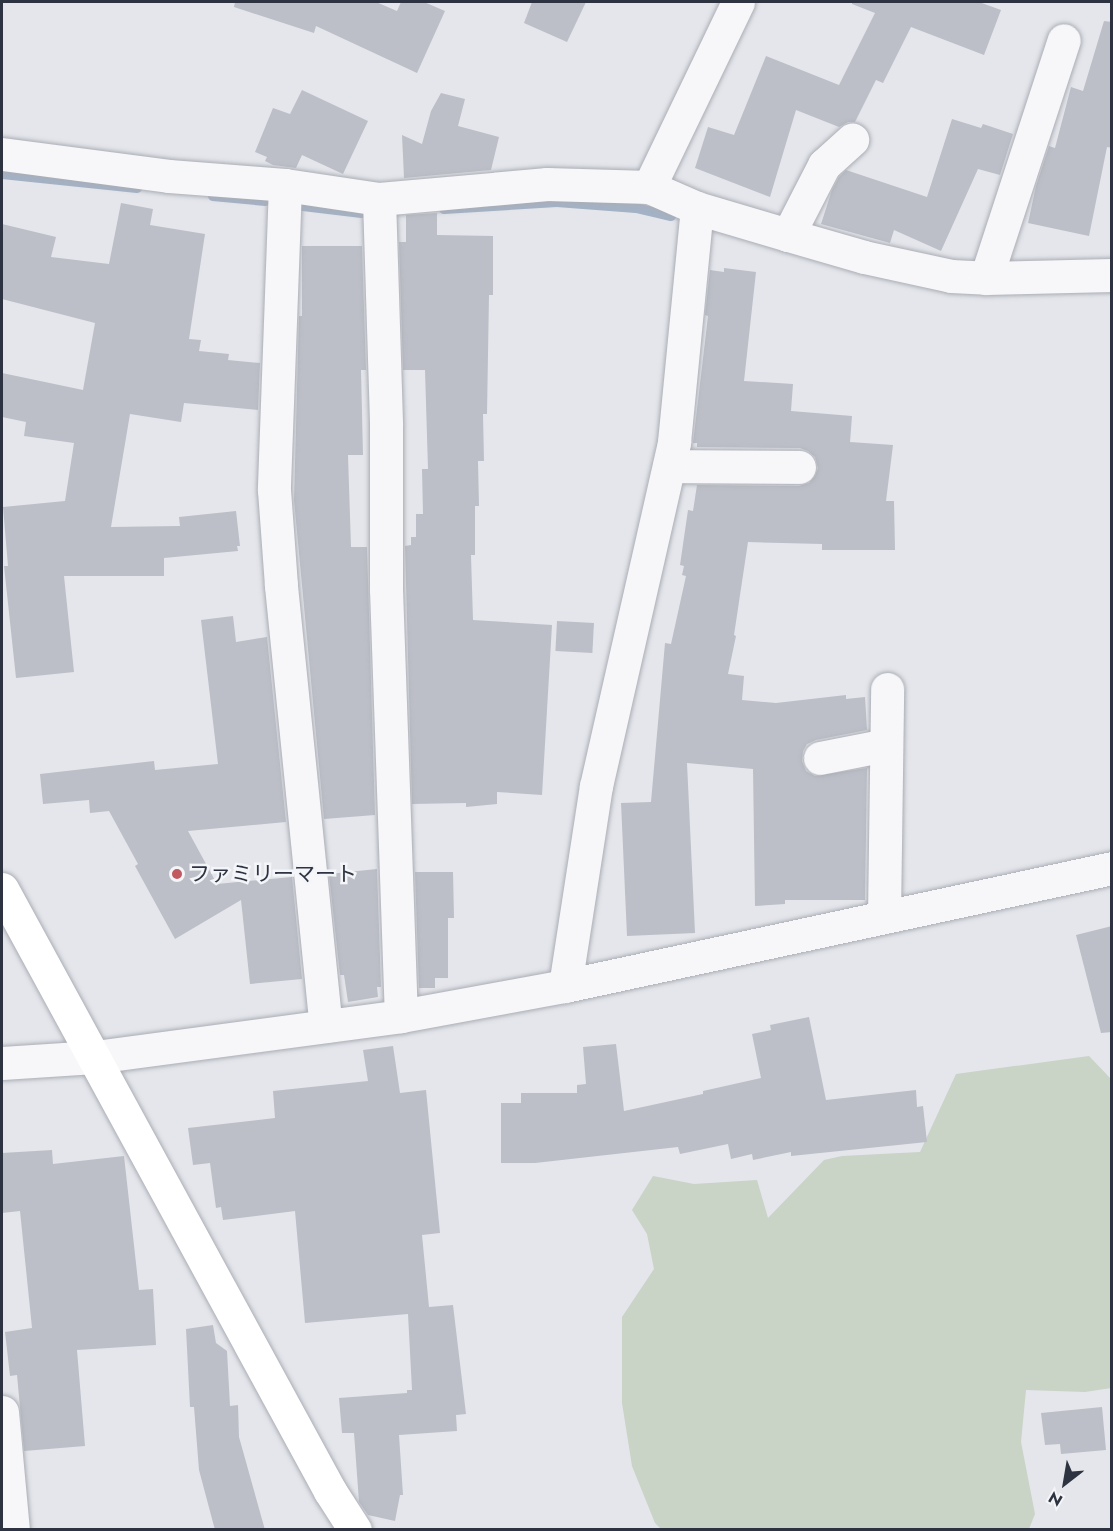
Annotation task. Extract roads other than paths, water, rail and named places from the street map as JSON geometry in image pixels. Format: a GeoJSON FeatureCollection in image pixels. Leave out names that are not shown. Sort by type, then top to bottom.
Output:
{"type":"FeatureCollection","features":[{"type":"Feature","properties":{"kind":"main road"},"geometry":{"type":"LineString","coordinates":[[2,889],[330,1491],[355,1530]]}},
{"type":"Feature","properties":{"kind":"street"},"geometry":{"type":"LineString","coordinates":[[649,187],[738,2]]}},
{"type":"Feature","properties":{"kind":"street"},"geometry":{"type":"LineString","coordinates":[[986,278],[1064,40]]}},
{"type":"Feature","properties":{"kind":"street"},"geometry":{"type":"LineString","coordinates":[[788,235],[824,165],[852,140]]}},
{"type":"Feature","properties":{"kind":"street"},"geometry":{"type":"LineString","coordinates":[[2,153],[169,176],[285,185],[379,199],[548,184],[649,187],[698,208],[788,235],[864,257],[951,276],[986,278],[1112,275]]}},
{"type":"Feature","properties":{"kind":"street"},"geometry":{"type":"LineString","coordinates":[[285,185],[274,490],[281,586],[326,1026]]}},
{"type":"Feature","properties":{"kind":"street"},"geometry":{"type":"LineString","coordinates":[[379,199],[386,425],[386,590],[401,1016]]}},
{"type":"Feature","properties":{"kind":"street"},"geometry":{"type":"LineString","coordinates":[[565,986],[596,786],[674,442],[698,208]]}},
{"type":"Feature","properties":{"kind":"street"},"geometry":{"type":"LineString","coordinates":[[669,466],[799,467]]}},
{"type":"Feature","properties":{"kind":"street"},"geometry":{"type":"LineString","coordinates":[[884,917],[887,689]]}},
{"type":"Feature","properties":{"kind":"street"},"geometry":{"type":"LineString","coordinates":[[820,758],[886,745]]}},
{"type":"Feature","properties":{"kind":"street"},"geometry":{"type":"LineString","coordinates":[[2,1063],[95,1057],[401,1016],[565,986],[1112,868]]}},
{"type":"Feature","properties":{"kind":"street"},"geometry":{"type":"LineString","coordinates":[[2,1412],[13,1530]]}},
{"type":"Feature","properties":{"kind":"waterway"},"geometry":{"type":"LineString","coordinates":[[2,174],[137,188]]}},
{"type":"Feature","properties":{"kind":"waterway"},"geometry":{"type":"LineString","coordinates":[[213,196],[266,201]]}},
{"type":"Feature","properties":{"kind":"waterway"},"geometry":{"type":"LineString","coordinates":[[444,209],[557,202],[636,208],[671,216]]}},
{"type":"Feature","properties":{"kind":"waterway"},"geometry":{"type":"LineString","coordinates":[[303,206],[362,213]]}},
{"type":"Feature","properties":{"kind":"place","name":"ファミリーマート"},"geometry":{"type":"Point","coordinates":[177,874]}}]}
